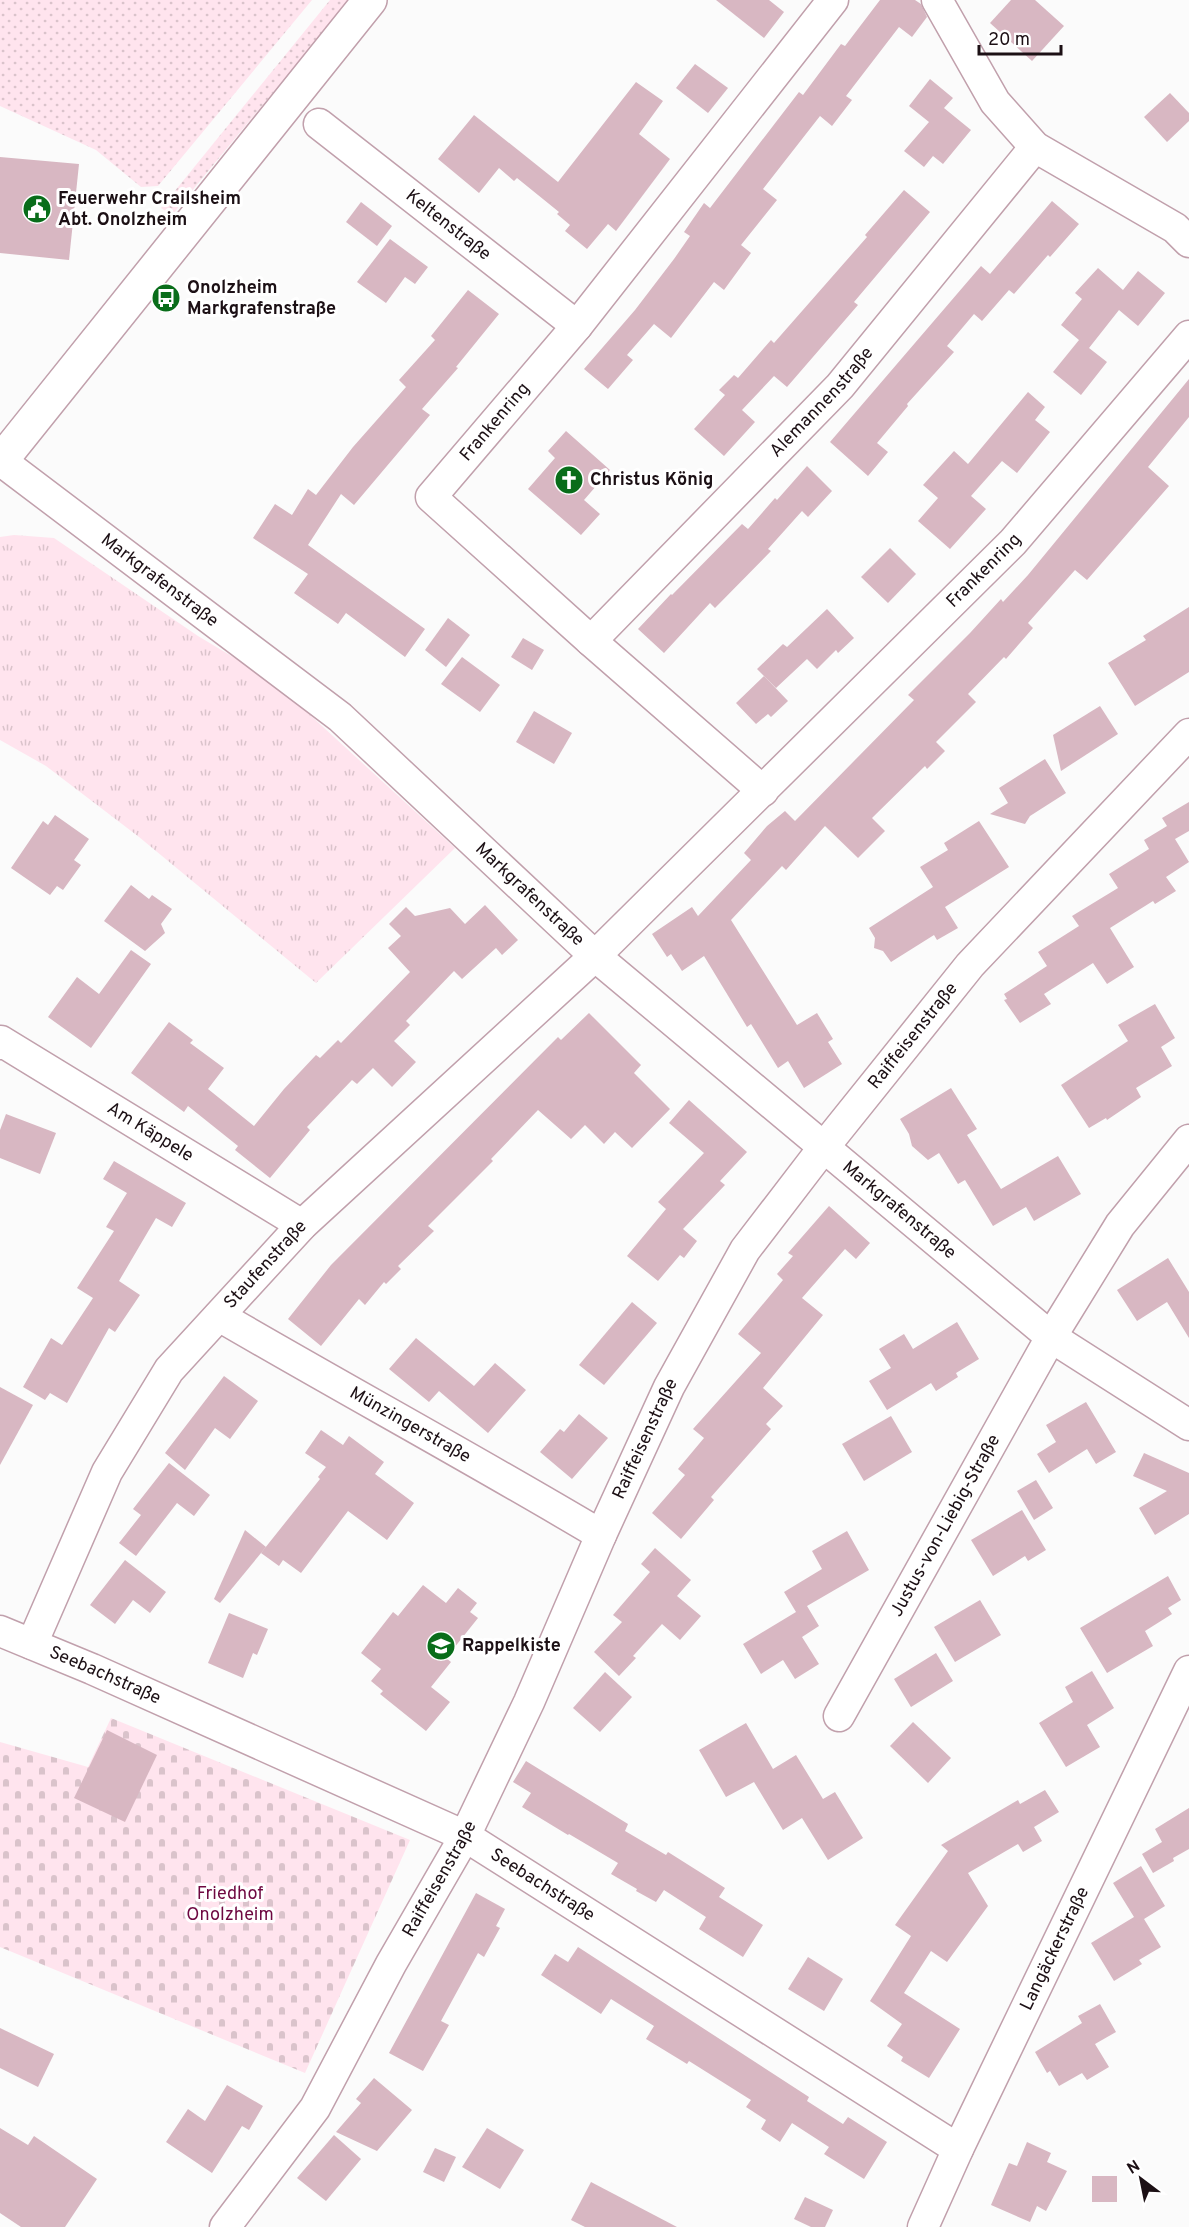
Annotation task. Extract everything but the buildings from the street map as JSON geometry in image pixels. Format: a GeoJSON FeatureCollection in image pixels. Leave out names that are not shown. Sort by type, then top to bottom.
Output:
{"type":"FeatureCollection","features":[{"type":"Feature","properties":{"kind":"main road"},"geometry":{"type":"LineString","coordinates":[[0,461],[370,0]]}},
{"type":"Feature","properties":{"kind":"street","name":"Frankenring"},"geometry":{"type":"LineString","coordinates":[[763,791],[591,642],[430,497],[577,326],[833,0]]}},
{"type":"Feature","properties":{"kind":"street"},"geometry":{"type":"LineString","coordinates":[[937,0],[995,102],[1035,147],[1175,228],[1189,242]]}},
{"type":"Feature","properties":{"kind":"street","name":"Keltenstraße"},"geometry":{"type":"LineString","coordinates":[[320,124],[577,326]]}},
{"type":"Feature","properties":{"kind":"street","name":"Alemannenstraße"},"geometry":{"type":"LineString","coordinates":[[591,642],[840,386],[1035,147]]}},
{"type":"Feature","properties":{"kind":"street","name":"Frankenring"},"geometry":{"type":"LineString","coordinates":[[595,956],[1013,542],[1189,336]]}},
{"type":"Feature","properties":{"kind":"street","name":"Markgrafenstraße"},"geometry":{"type":"LineString","coordinates":[[0,461],[340,717],[595,956],[1051,1337],[1189,1425]]}},
{"type":"Feature","properties":{"kind":"street","name":"Raiffeisenstraße"},"geometry":{"type":"LineString","coordinates":[[225,2227],[315,2108],[391,1964],[465,1836],[529,1702],[601,1535],[669,1387],[745,1250],[824,1146],[970,965],[1189,734]]}},
{"type":"Feature","properties":{"kind":"street","name":"Staufenstraße"},"geometry":{"type":"LineString","coordinates":[[32,1644],[107,1472],[169,1370],[302,1226],[595,956]]}},
{"type":"Feature","properties":{"kind":"street","name":"Am Käppele"},"geometry":{"type":"LineString","coordinates":[[0,1044],[1,1041],[302,1226]]}},
{"type":"Feature","properties":{"kind":"street"},"geometry":{"type":"LineString","coordinates":[[1051,1337],[1120,1225],[1189,1140]]}},
{"type":"Feature","properties":{"kind":"street","name":"Münzingerstraße"},"geometry":{"type":"LineString","coordinates":[[219,1316],[346,1390],[485,1466],[601,1535]]}},
{"type":"Feature","properties":{"kind":"street","name":"Justus-von-Liebig-Straße"},"geometry":{"type":"LineString","coordinates":[[839,1716],[1051,1337]]}},
{"type":"Feature","properties":{"kind":"street","name":"Seebachstraße"},"geometry":{"type":"LineString","coordinates":[[0,1631],[465,1836],[958,2150]]}},
{"type":"Feature","properties":{"kind":"street","name":"Langäckerstraße"},"geometry":{"type":"LineString","coordinates":[[923,2227],[1189,1671]]}},
{"type":"Feature","properties":{"kind":"green space"},"geometry":{"type":"Polygon","coordinates":[[[0,0],[312,0],[158,186],[141,187],[96,150],[0,106],[0,0]]]}},
{"type":"Feature","properties":{"kind":"green space"},"geometry":{"type":"Polygon","coordinates":[[[330,0],[349,0],[172,215],[161,208],[330,0]]]}},
{"type":"Feature","properties":{"kind":"green space"},"geometry":{"type":"Polygon","coordinates":[[[14,535],[54,538],[198,636],[273,681],[455,848],[316,983],[139,837],[46,766],[0,740],[0,537],[14,535]]]}},
{"type":"Feature","properties":{"kind":"green space","name":"Friedhof Onolzheim"},"geometry":{"type":"Polygon","coordinates":[[[111,1718],[410,1840],[305,2073],[0,1947],[0,1742],[88,1767],[111,1718]]]}},
{"type":"Feature","properties":{"kind":"place","name":"Feuerwehr Crailsheim Abt. Onolzheim"},"geometry":{"type":"Point","coordinates":[37,209]}},
{"type":"Feature","properties":{"kind":"place","name":"Onolzheim Markgrafenstraße"},"geometry":{"type":"Point","coordinates":[166,298]}},
{"type":"Feature","properties":{"kind":"place","name":"Christus König"},"geometry":{"type":"Point","coordinates":[569,480]}},
{"type":"Feature","properties":{"kind":"place","name":"Rappelkiste"},"geometry":{"type":"Point","coordinates":[441,1646]}}]}
